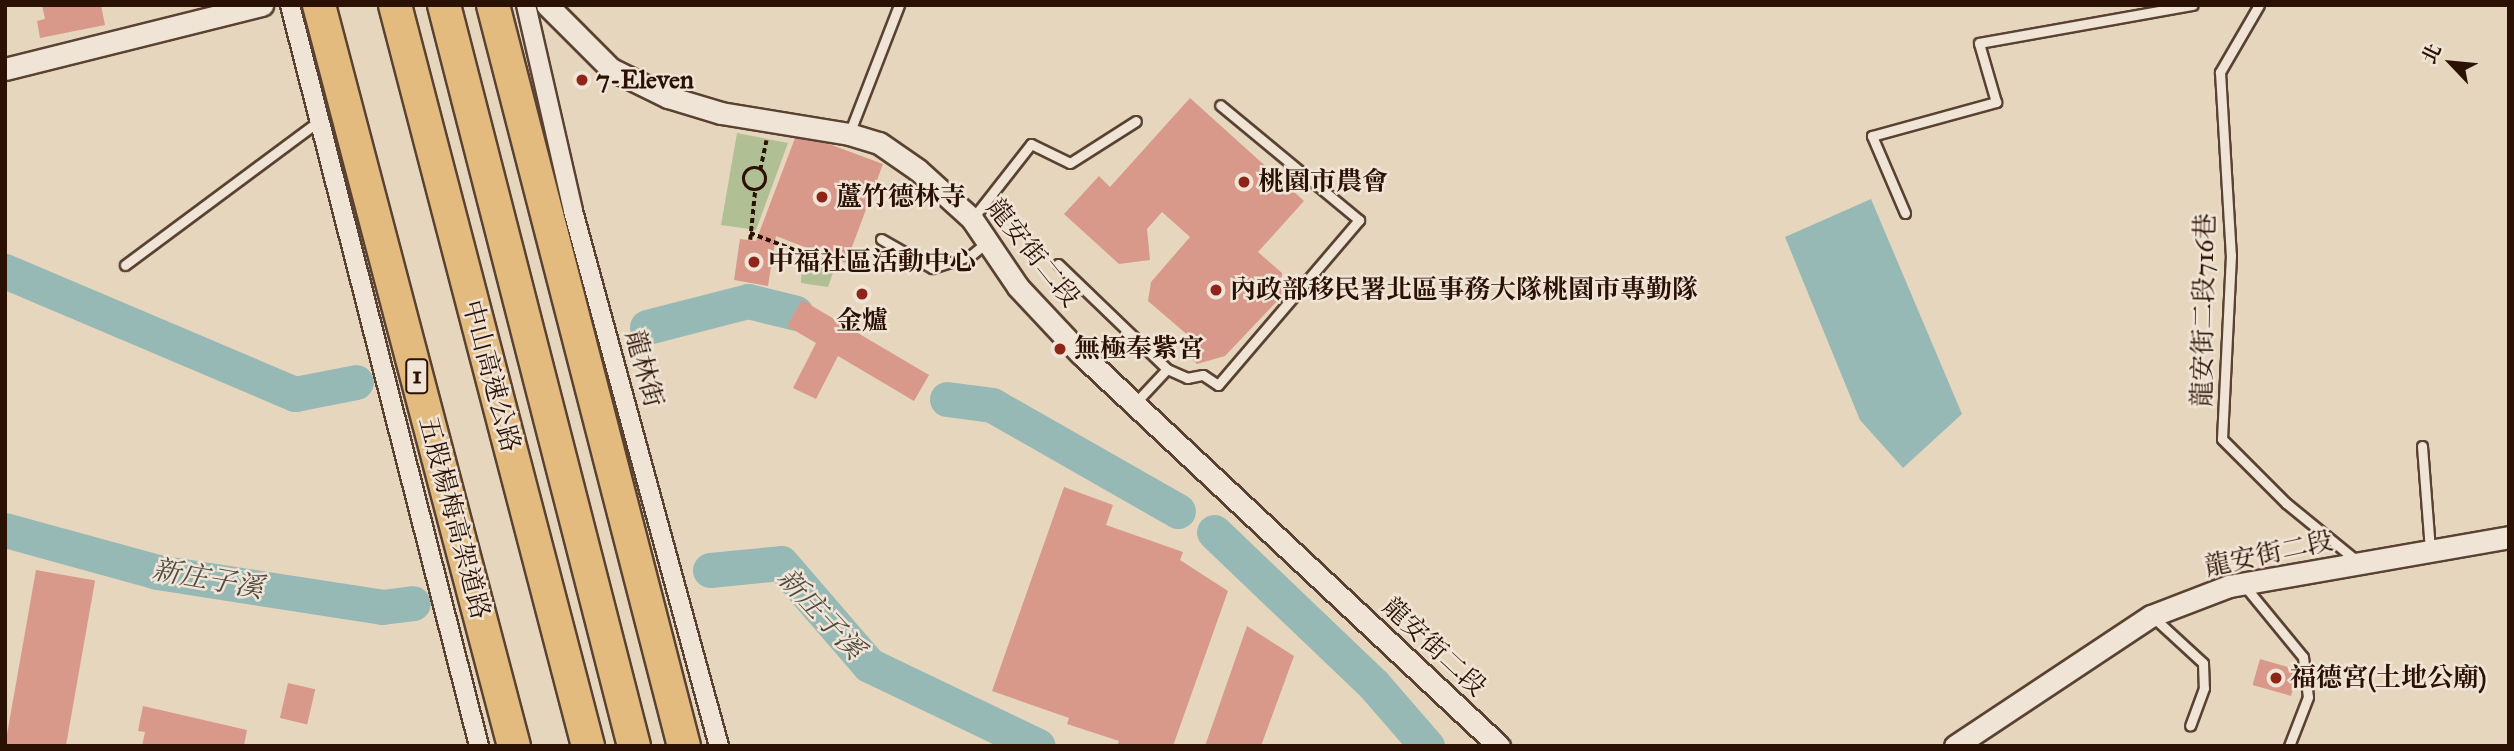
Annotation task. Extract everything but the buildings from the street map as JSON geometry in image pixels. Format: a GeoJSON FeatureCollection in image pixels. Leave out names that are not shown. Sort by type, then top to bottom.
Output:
{"type":"FeatureCollection","features":[{"type":"Feature","properties":{"kind":"highway","name":"五股楊梅高架道路"},"geometry":{"type":"LineString","coordinates":[[319,5],[514,746]]}},
{"type":"Feature","properties":{"kind":"highway","name":"中山高速公路"},"geometry":{"type":"LineString","coordinates":[[395,5],[588,746]]}},
{"type":"Feature","properties":{"kind":"highway","name":"中山高速公路"},"geometry":{"type":"LineString","coordinates":[[444,5],[634,746]]}},
{"type":"Feature","properties":{"kind":"highway"},"geometry":{"type":"LineString","coordinates":[[494,5],[684,746]]}},
{"type":"Feature","properties":{"kind":"street"},"geometry":{"type":"LineString","coordinates":[[5,69],[261,5]]}},
{"type":"Feature","properties":{"kind":"street"},"geometry":{"type":"LineString","coordinates":[[290,5],[479,746]]}},
{"type":"Feature","properties":{"kind":"street","name":"龍林街"},"geometry":{"type":"LineString","coordinates":[[526,5],[588,263],[719,746]]}},
{"type":"Feature","properties":{"kind":"street","name":"龍安街二段"},"geometry":{"type":"LineString","coordinates":[[547,5],[611,69],[668,97],[721,113],[849,134],[879,143],[918,170],[972,219],[985,244],[1072,344],[1136,402],[1241,507],[1499,746]]}},
{"type":"Feature","properties":{"kind":"street","name":"龍安街二段"},"geometry":{"type":"LineString","coordinates":[[1955,746],[2151,616],[2243,584],[2431,553],[2509,537]]}},
{"type":"Feature","properties":{"kind":"lane"},"geometry":{"type":"LineString","coordinates":[[849,134],[899,5]]}},
{"type":"Feature","properties":{"kind":"lane"},"geometry":{"type":"LineString","coordinates":[[1905,213],[1872,136],[1996,102],[1979,43],[2193,5]]}},
{"type":"Feature","properties":{"kind":"lane","name":"龍安街二段716巷"},"geometry":{"type":"LineString","coordinates":[[2259,5],[2220,72],[2231,255],[2222,439],[2286,503],[2361,564]]}},
{"type":"Feature","properties":{"kind":"lane"},"geometry":{"type":"LineString","coordinates":[[1058,264],[1167,369],[1187,378],[1203,375],[1218,385],[1359,220],[1220,104]]}},
{"type":"Feature","properties":{"kind":"lane"},"geometry":{"type":"LineString","coordinates":[[125,265],[320,120]]}},
{"type":"Feature","properties":{"kind":"lane"},"geometry":{"type":"LineString","coordinates":[[972,219],[1031,144],[1070,163],[1136,121]]}},
{"type":"Feature","properties":{"kind":"lane"},"geometry":{"type":"LineString","coordinates":[[881,239],[932,268],[970,256],[985,244]]}},
{"type":"Feature","properties":{"kind":"lane"},"geometry":{"type":"LineString","coordinates":[[1136,402],[1167,369]]}},
{"type":"Feature","properties":{"kind":"lane"},"geometry":{"type":"LineString","coordinates":[[2422,446],[2431,553]]}},
{"type":"Feature","properties":{"kind":"lane"},"geometry":{"type":"LineString","coordinates":[[2243,584],[2303,657],[2308,697],[2289,746]]}},
{"type":"Feature","properties":{"kind":"lane"},"geometry":{"type":"LineString","coordinates":[[2151,616],[2203,663],[2204,688],[2189,726]]}},
{"type":"Feature","properties":{"kind":"path"},"geometry":{"type":"LineString","coordinates":[[750,240],[755,190],[765,182],[760,170],[770,120]]}},
{"type":"Feature","properties":{"kind":"path"},"geometry":{"type":"LineString","coordinates":[[755,190],[744,178],[750,169],[760,170]]}},
{"type":"Feature","properties":{"kind":"path"},"geometry":{"type":"LineString","coordinates":[[750,233],[850,271]]}},
{"type":"Feature","properties":{"kind":"green space"},"geometry":{"type":"Polygon","coordinates":[[[737,133],[788,143],[756,230],[721,225],[737,133]]]}},
{"type":"Feature","properties":{"kind":"green space"},"geometry":{"type":"Polygon","coordinates":[[[802,261],[834,270],[828,287],[801,283],[802,261]]]}},
{"type":"Feature","properties":{"kind":"water"},"geometry":{"type":"Polygon","coordinates":[[[1871,199],[1962,414],[1903,468],[1860,420],[1785,237],[1871,199]]]}},
{"type":"Feature","properties":{"kind":"waterway"},"geometry":{"type":"LineString","coordinates":[[5,271],[295,394],[356,382]]}},
{"type":"Feature","properties":{"kind":"waterway"},"geometry":{"type":"LineString","coordinates":[[647,327],[748,301],[796,313]]}},
{"type":"Feature","properties":{"kind":"waterway"},"geometry":{"type":"LineString","coordinates":[[947,399],[992,405],[1178,511]]}},
{"type":"Feature","properties":{"kind":"waterway","name":"新庄子溪"},"geometry":{"type":"LineString","coordinates":[[5,530],[157,572],[382,607],[413,603]]}},
{"type":"Feature","properties":{"kind":"waterway"},"geometry":{"type":"LineString","coordinates":[[1214,532],[1374,685],[1427,746]]}},
{"type":"Feature","properties":{"kind":"waterway","name":"新庄子溪"},"geometry":{"type":"LineString","coordinates":[[710,570],[781,563],[869,665],[1038,746]]}},
{"type":"Feature","properties":{"kind":"place","name":"7-Eleven"},"geometry":{"type":"Point","coordinates":[582,80]}},
{"type":"Feature","properties":{"kind":"place","name":"桃園市農會"},"geometry":{"type":"Point","coordinates":[1244,182]}},
{"type":"Feature","properties":{"kind":"place","name":"蘆竹德林寺"},"geometry":{"type":"Point","coordinates":[822,197]}},
{"type":"Feature","properties":{"kind":"place","name":"中福社區活動中心"},"geometry":{"type":"Point","coordinates":[754,262]}},
{"type":"Feature","properties":{"kind":"place","name":"內政部移民署北區事務大隊桃園市專勤隊"},"geometry":{"type":"Point","coordinates":[1216,290]}},
{"type":"Feature","properties":{"kind":"place","name":"金爐"},"geometry":{"type":"Point","coordinates":[862,294]}},
{"type":"Feature","properties":{"kind":"place","name":"無極奉紫宮"},"geometry":{"type":"Point","coordinates":[1060,349]}},
{"type":"Feature","properties":{"kind":"place","name":"福德宮(土地公廟)"},"geometry":{"type":"Point","coordinates":[2276,678]}}]}
